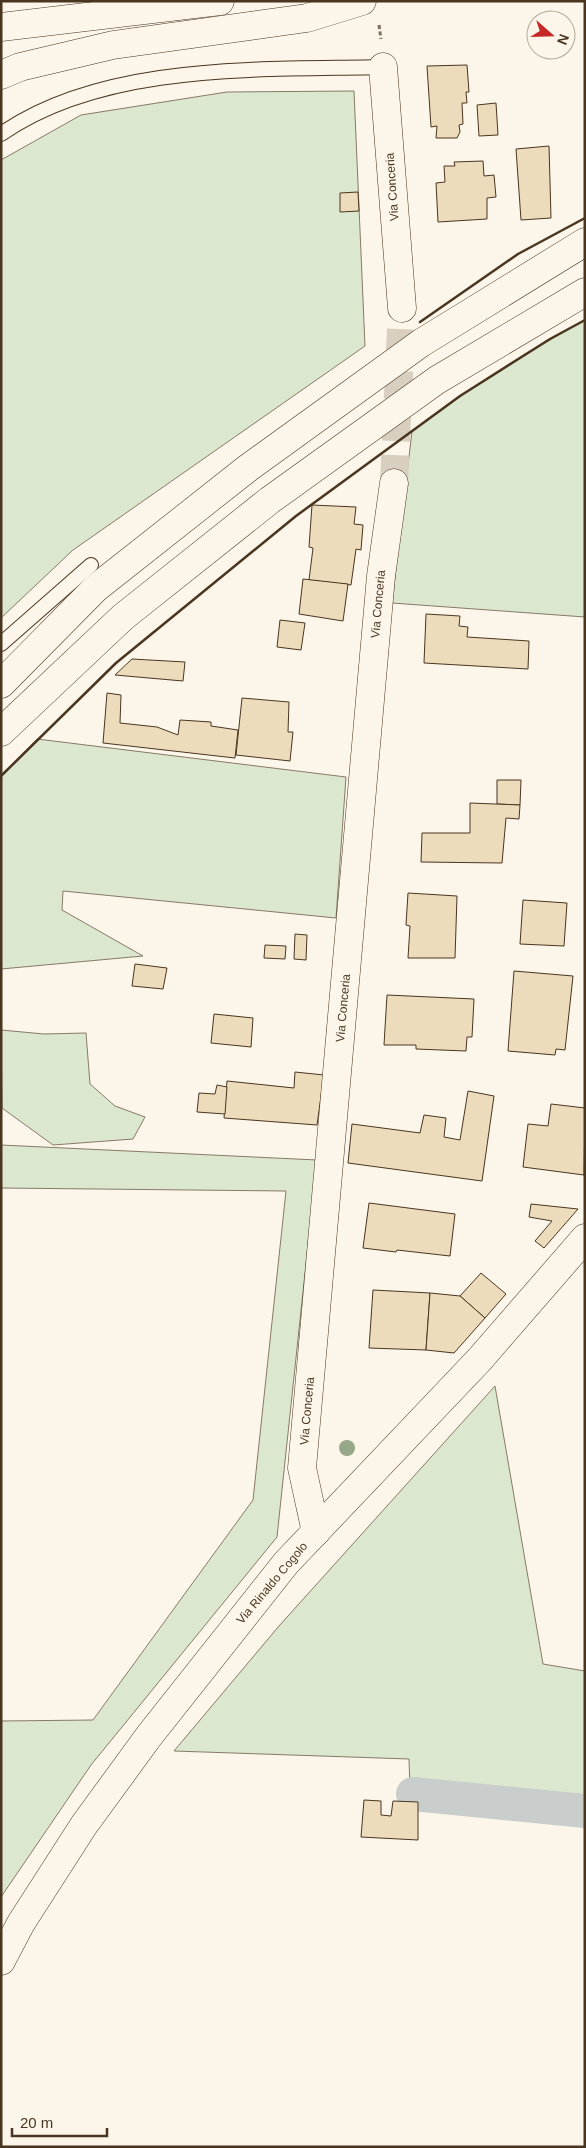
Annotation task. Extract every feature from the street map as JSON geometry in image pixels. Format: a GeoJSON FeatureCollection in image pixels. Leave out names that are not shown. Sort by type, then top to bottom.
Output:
{"type":"FeatureCollection","features":[{"type":"Feature","properties":{"kind":"main road"},"geometry":{"type":"LineString","coordinates":[[1,27],[220,1]]}},
{"type":"Feature","properties":{"kind":"main road"},"geometry":{"type":"LineString","coordinates":[[1,75],[20,67],[113,45],[307,18],[362,1]]}},
{"type":"Feature","properties":{"kind":"main road","name":"Via Conceria"},"geometry":{"type":"LineString","coordinates":[[383,67],[402,308]]}},
{"type":"Feature","properties":{"kind":"main road"},"geometry":{"type":"LineString","coordinates":[[1,684],[96,588],[248,468],[422,343],[585,242]]}},
{"type":"Feature","properties":{"kind":"main road"},"geometry":{"type":"LineString","coordinates":[[1,732],[123,617],[270,500],[437,380],[585,292]]}},
{"type":"Feature","properties":{"kind":"main road","name":"Via Conceria"},"geometry":{"type":"LineString","coordinates":[[316,1532],[302,1468],[380,576],[394,483]]}},
{"type":"Feature","properties":{"kind":"main road","name":"Via Rinaldo Cogolo"},"geometry":{"type":"LineString","coordinates":[[1,1961],[22,1923],[84,1825],[149,1736],[286,1563],[480,1359],[585,1238]]}},
{"type":"Feature","properties":{"kind":"lane"},"geometry":{"type":"LineString","coordinates":[[1,134],[44,108],[92,91],[143,82],[212,72],[383,67]]}},
{"type":"Feature","properties":{"kind":"lane"},"geometry":{"type":"LineString","coordinates":[[1,644],[92,566]]}},
{"type":"Feature","properties":{"kind":"green space"},"geometry":{"type":"Polygon","coordinates":[[[354,91],[365,346],[73,550],[1,618],[1,160],[81,115],[227,92],[354,91]]]}},
{"type":"Feature","properties":{"kind":"green space"},"geometry":{"type":"Polygon","coordinates":[[[585,320],[585,617],[392,603],[412,431],[497,372],[585,320]]]}},
{"type":"Feature","properties":{"kind":"green space"},"geometry":{"type":"Polygon","coordinates":[[[37,739],[346,777],[336,918],[63,891],[62,910],[143,956],[1,969],[1,776],[37,739]]]}},
{"type":"Feature","properties":{"kind":"green space"},"geometry":{"type":"Polygon","coordinates":[[[1,1030],[44,1034],[86,1033],[90,1084],[115,1106],[145,1117],[133,1139],[53,1145],[2,1108],[1,1030]]]}},
{"type":"Feature","properties":{"kind":"green space"},"geometry":{"type":"Polygon","coordinates":[[[1,1145],[317,1160],[277,1537],[91,1765],[1,1897],[1,1721],[93,1720],[253,1500],[286,1191],[1,1188],[1,1145]]]}},
{"type":"Feature","properties":{"kind":"green space"},"geometry":{"type":"Polygon","coordinates":[[[495,1386],[543,1664],[585,1671],[585,1803],[410,1789],[409,1759],[174,1751],[279,1626],[495,1386]]]}},
{"type":"Feature","properties":{"kind":"building"},"geometry":{"type":"Polygon","coordinates":[[[467,65],[469,92],[466,92],[467,103],[462,103],[463,124],[459,125],[460,132],[457,138],[436,138],[437,126],[431,127],[427,66],[467,65]]]}},
{"type":"Feature","properties":{"kind":"building"},"geometry":{"type":"Polygon","coordinates":[[[496,103],[498,135],[479,136],[477,105],[496,103]]]}},
{"type":"Feature","properties":{"kind":"building"},"geometry":{"type":"Polygon","coordinates":[[[549,146],[551,218],[521,220],[516,149],[549,146]]]}},
{"type":"Feature","properties":{"kind":"building"},"geometry":{"type":"Polygon","coordinates":[[[483,161],[484,176],[494,175],[496,197],[487,198],[487,219],[438,222],[436,183],[445,182],[444,166],[455,166],[454,162],[483,161]]]}},
{"type":"Feature","properties":{"kind":"building"},"geometry":{"type":"Polygon","coordinates":[[[358,192],[359,211],[340,212],[340,193],[358,192]]]}},
{"type":"Feature","properties":{"kind":"building"},"geometry":{"type":"Polygon","coordinates":[[[312,505],[356,507],[354,524],[363,525],[361,550],[356,549],[351,585],[309,580],[313,548],[309,547],[312,505]]]}},
{"type":"Feature","properties":{"kind":"building"},"geometry":{"type":"Polygon","coordinates":[[[303,579],[348,584],[343,621],[299,614],[303,579]]]}},
{"type":"Feature","properties":{"kind":"building"},"geometry":{"type":"Polygon","coordinates":[[[426,614],[460,616],[459,626],[468,627],[467,637],[529,641],[528,669],[424,663],[426,614]]]}},
{"type":"Feature","properties":{"kind":"building"},"geometry":{"type":"Polygon","coordinates":[[[280,620],[305,623],[301,650],[277,647],[280,620]]]}},
{"type":"Feature","properties":{"kind":"building"},"geometry":{"type":"Polygon","coordinates":[[[132,659],[185,662],[183,681],[115,675],[132,659]]]}},
{"type":"Feature","properties":{"kind":"building"},"geometry":{"type":"Polygon","coordinates":[[[107,693],[121,695],[120,723],[157,727],[178,735],[180,720],[211,722],[211,726],[238,730],[235,758],[103,743],[107,693]]]}},
{"type":"Feature","properties":{"kind":"building"},"geometry":{"type":"Polygon","coordinates":[[[242,698],[289,702],[288,732],[293,732],[290,761],[236,755],[242,698]]]}},
{"type":"Feature","properties":{"kind":"building"},"geometry":{"type":"Polygon","coordinates":[[[497,780],[521,780],[520,805],[497,804],[497,780]]]}},
{"type":"Feature","properties":{"kind":"building"},"geometry":{"type":"Polygon","coordinates":[[[470,803],[520,805],[519,819],[506,818],[502,863],[421,862],[422,833],[470,833],[470,803]]]}},
{"type":"Feature","properties":{"kind":"building"},"geometry":{"type":"Polygon","coordinates":[[[408,893],[457,896],[455,958],[408,958],[410,926],[406,925],[408,893]]]}},
{"type":"Feature","properties":{"kind":"building"},"geometry":{"type":"Polygon","coordinates":[[[523,900],[567,903],[564,946],[520,944],[523,900]]]}},
{"type":"Feature","properties":{"kind":"building"},"geometry":{"type":"Polygon","coordinates":[[[295,934],[307,935],[306,960],[294,959],[295,934]]]}},
{"type":"Feature","properties":{"kind":"building"},"geometry":{"type":"Polygon","coordinates":[[[265,945],[286,946],[285,959],[264,958],[265,945]]]}},
{"type":"Feature","properties":{"kind":"building"},"geometry":{"type":"Polygon","coordinates":[[[135,964],[167,968],[163,989],[132,986],[135,964]]]}},
{"type":"Feature","properties":{"kind":"building"},"geometry":{"type":"Polygon","coordinates":[[[514,971],[573,976],[565,1050],[556,1049],[555,1055],[508,1051],[514,971]]]}},
{"type":"Feature","properties":{"kind":"building"},"geometry":{"type":"Polygon","coordinates":[[[387,995],[474,999],[472,1037],[467,1037],[466,1051],[416,1049],[416,1045],[384,1045],[387,995]]]}},
{"type":"Feature","properties":{"kind":"building"},"geometry":{"type":"Polygon","coordinates":[[[214,1014],[253,1018],[251,1047],[211,1043],[214,1014]]]}},
{"type":"Feature","properties":{"kind":"building"},"geometry":{"type":"Polygon","coordinates":[[[295,1072],[324,1075],[317,1125],[224,1118],[227,1081],[294,1088],[295,1072]]]}},
{"type":"Feature","properties":{"kind":"building"},"geometry":{"type":"Polygon","coordinates":[[[217,1085],[227,1087],[225,1114],[197,1112],[199,1093],[215,1094],[217,1085]]]}},
{"type":"Feature","properties":{"kind":"building"},"geometry":{"type":"Polygon","coordinates":[[[468,1091],[494,1096],[482,1181],[348,1163],[352,1124],[420,1133],[424,1115],[446,1118],[444,1137],[460,1140],[468,1091]]]}},
{"type":"Feature","properties":{"kind":"building"},"geometry":{"type":"Polygon","coordinates":[[[551,1104],[585,1108],[584,1175],[523,1167],[528,1124],[548,1126],[551,1104]]]}},
{"type":"Feature","properties":{"kind":"building"},"geometry":{"type":"Polygon","coordinates":[[[369,1203],[455,1214],[450,1256],[363,1248],[369,1203]]]}},
{"type":"Feature","properties":{"kind":"building"},"geometry":{"type":"Polygon","coordinates":[[[531,1204],[578,1209],[544,1248],[535,1241],[552,1221],[529,1217],[531,1204]]]}},
{"type":"Feature","properties":{"kind":"building"},"geometry":{"type":"Polygon","coordinates":[[[481,1273],[506,1294],[485,1318],[460,1296],[481,1273]]]}},
{"type":"Feature","properties":{"kind":"building"},"geometry":{"type":"Polygon","coordinates":[[[373,1290],[430,1293],[426,1350],[369,1348],[373,1290]]]}},
{"type":"Feature","properties":{"kind":"building"},"geometry":{"type":"Polygon","coordinates":[[[430,1293],[460,1296],[485,1318],[454,1353],[426,1350],[430,1293]]]}},
{"type":"Feature","properties":{"kind":"building"},"geometry":{"type":"Polygon","coordinates":[[[364,1800],[381,1801],[381,1815],[391,1816],[393,1801],[418,1802],[418,1840],[361,1837],[364,1800]]]}},
{"type":"Feature","properties":{"kind":"waterway"},"geometry":{"type":"LineString","coordinates":[[413,1794],[585,1811]]}},
{"type":"Feature","properties":{"kind":"tunnel"},"geometry":{"type":"LineString","coordinates":[[394,483],[402,308]]}},
{"type":"Feature","properties":{"kind":"wall"},"geometry":{"type":"LineString","coordinates":[[420,322],[518,254],[585,218]]}},
{"type":"Feature","properties":{"kind":"wall"},"geometry":{"type":"LineString","coordinates":[[1,776],[116,663],[296,516],[460,396],[550,339],[585,320]]}}]}
